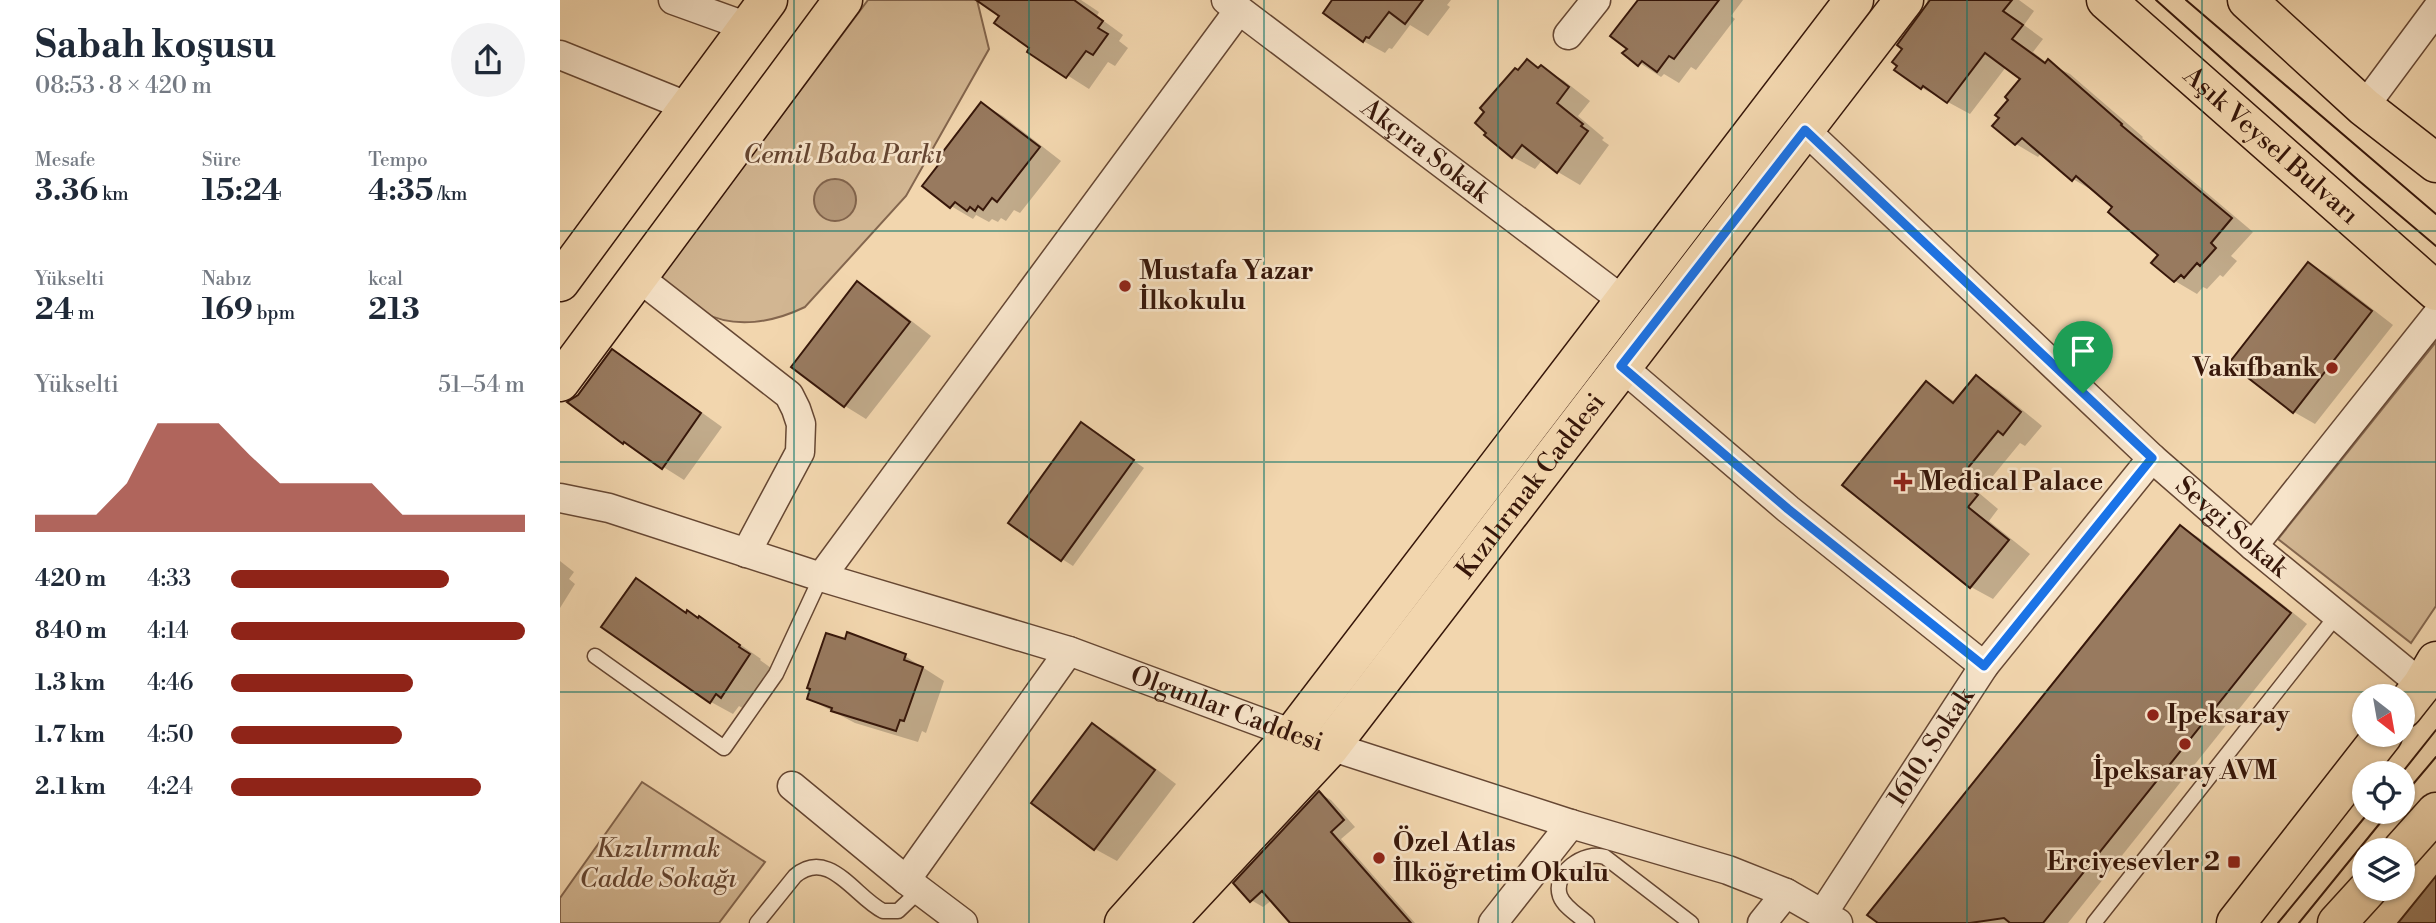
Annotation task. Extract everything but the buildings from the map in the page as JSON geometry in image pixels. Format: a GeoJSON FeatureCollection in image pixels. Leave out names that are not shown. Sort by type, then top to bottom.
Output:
{"type":"FeatureCollection","features":[{"type":"Feature","properties":{"kind":"main road"},"geometry":{"type":"LineString","coordinates":[[560,383],[843,0]]}},
{"type":"Feature","properties":{"kind":"main road","name":"Kızılırmak Caddesi"},"geometry":{"type":"LineString","coordinates":[[1124,923],[1293,734],[1854,0]]}},
{"type":"Feature","properties":{"kind":"main road","name":"Kızılırmak Caddesi"},"geometry":{"type":"LineString","coordinates":[[1166,923],[1330,747],[1904,0]]}},
{"type":"Feature","properties":{"kind":"main road","name":"Aşık Veysel Bulvarı"},"geometry":{"type":"LineString","coordinates":[[2106,0],[2436,291]]}},
{"type":"Feature","properties":{"kind":"main road"},"geometry":{"type":"LineString","coordinates":[[2247,0],[2364,107],[2436,163]]}},
{"type":"Feature","properties":{"kind":"main road"},"geometry":{"type":"LineString","coordinates":[[560,282],[758,14]]}},
{"type":"Feature","properties":{"kind":"main road"},"geometry":{"type":"LineString","coordinates":[[2236,923],[2374,747]]}},
{"type":"Feature","properties":{"kind":"main road"},"geometry":{"type":"LineString","coordinates":[[2413,838],[2436,812]]}},
{"type":"Feature","properties":{"kind":"main road"},"geometry":{"type":"LineString","coordinates":[[2337,923],[2357,901]]}},
{"type":"Feature","properties":{"kind":"street"},"geometry":{"type":"LineString","coordinates":[[673,0],[758,14]]}},
{"type":"Feature","properties":{"kind":"street"},"geometry":{"type":"LineString","coordinates":[[1568,35],[1596,0]]}},
{"type":"Feature","properties":{"kind":"street"},"geometry":{"type":"LineString","coordinates":[[821,577],[1233,5]]}},
{"type":"Feature","properties":{"kind":"street","name":"Akçıra Sokak"},"geometry":{"type":"LineString","coordinates":[[1233,5],[1625,302]]}},
{"type":"Feature","properties":{"kind":"street"},"geometry":{"type":"LineString","coordinates":[[2364,107],[2436,10]]}},
{"type":"Feature","properties":{"kind":"street"},"geometry":{"type":"LineString","coordinates":[[560,55],[690,107]]}},
{"type":"Feature","properties":{"kind":"street","name":"Sevgi Sokak"},"geometry":{"type":"LineString","coordinates":[[1805,130],[2152,458],[2420,685]]}},
{"type":"Feature","properties":{"kind":"street"},"geometry":{"type":"LineString","coordinates":[[638,276],[789,395],[796,409],[800,424],[800,452],[746,553]]}},
{"type":"Feature","properties":{"kind":"street"},"geometry":{"type":"LineString","coordinates":[[2253,546],[2436,316]]}},
{"type":"Feature","properties":{"kind":"street"},"geometry":{"type":"LineString","coordinates":[[1621,366],[1788,509],[1984,666]]}},
{"type":"Feature","properties":{"kind":"street","name":"1610. Sokak"},"geometry":{"type":"LineString","coordinates":[[1830,918],[1984,666],[2152,458]]}},
{"type":"Feature","properties":{"kind":"street"},"geometry":{"type":"LineString","coordinates":[[560,479],[609,508]]}},
{"type":"Feature","properties":{"kind":"street"},"geometry":{"type":"LineString","coordinates":[[560,498],[609,508]]}},
{"type":"Feature","properties":{"kind":"street","name":"Olgunlar Caddesi"},"geometry":{"type":"LineString","coordinates":[[609,508],[821,577],[1069,651],[1330,747],[1571,824],[1602,844],[1728,870],[1786,893],[1830,918]]}},
{"type":"Feature","properties":{"kind":"street"},"geometry":{"type":"LineString","coordinates":[[913,885],[1069,651]]}},
{"type":"Feature","properties":{"kind":"street"},"geometry":{"type":"LineString","coordinates":[[792,786],[963,923]]}},
{"type":"Feature","properties":{"kind":"street"},"geometry":{"type":"LineString","coordinates":[[1493,923],[1571,824]]}},
{"type":"Feature","properties":{"kind":"street"},"geometry":{"type":"LineString","coordinates":[[1762,923],[1786,893]]}},
{"type":"Feature","properties":{"kind":"lane"},"geometry":{"type":"LineString","coordinates":[[595,656],[724,748],[776,674],[821,577]]}},
{"type":"Feature","properties":{"kind":"lane"},"geometry":{"type":"LineString","coordinates":[[2094,923],[2337,615]]}},
{"type":"Feature","properties":{"kind":"lane"},"geometry":{"type":"LineString","coordinates":[[1587,923],[1565,904],[1561,898],[1559,884],[1561,878],[1579,859],[1602,844],[1691,923]]}},
{"type":"Feature","properties":{"kind":"lane"},"geometry":{"type":"LineString","coordinates":[[757,923],[800,871],[814,866],[831,869],[883,911],[898,911],[913,885]]}},
{"type":"Feature","properties":{"kind":"green space","name":"Cemil Baba Parkı"},"geometry":{"type":"Polygon","coordinates":[[[868,0],[977,0],[989,49],[906,196],[805,307],[780,317],[754,322],[728,321],[703,312],[660,278],[868,0]]]}},
{"type":"Feature","properties":{"kind":"green space"},"geometry":{"type":"Polygon","coordinates":[[[2436,342],[2436,606],[2411,643],[2278,539],[2436,342]]]}},
{"type":"Feature","properties":{"kind":"green space","name":"Kızılırmak Cadde Sokağı"},"geometry":{"type":"Polygon","coordinates":[[[642,782],[765,862],[719,923],[560,923],[560,898],[642,782]]]}},
{"type":"Feature","properties":{"kind":"shaded area"},"geometry":{"type":"Polygon","coordinates":[[[835,179],[850,185],[856,200],[850,215],[835,221],[820,215],[814,200],[820,185],[835,179]]]}},
{"type":"Feature","properties":{"kind":"tram line"},"geometry":{"type":"LineString","coordinates":[[2156,0],[2436,246]]}},
{"type":"Feature","properties":{"kind":"tram line"},"geometry":{"type":"LineString","coordinates":[[2186,0],[2436,214]]}},
{"type":"Feature","properties":{"kind":"tram line"},"geometry":{"type":"LineString","coordinates":[[2411,761],[2436,730]]}},
{"type":"Feature","properties":{"kind":"tram line"},"geometry":{"type":"LineString","coordinates":[[2415,782],[2436,757]]}},
{"type":"Feature","properties":{"kind":"tram line"},"geometry":{"type":"LineString","coordinates":[[2278,923],[2359,824]]}},
{"type":"Feature","properties":{"kind":"tram line"},"geometry":{"type":"LineString","coordinates":[[2299,923],[2379,824]]}},
{"type":"Feature","properties":{"kind":"place","name":"Mustafa Yazar İlkokulu"},"geometry":{"type":"Point","coordinates":[1125,286]}},
{"type":"Feature","properties":{"kind":"place","name":"Vakıfbank"},"geometry":{"type":"Point","coordinates":[2332,368]}},
{"type":"Feature","properties":{"kind":"place","name":"Medical Palace"},"geometry":{"type":"Point","coordinates":[1903,482]}},
{"type":"Feature","properties":{"kind":"place","name":"Ipeksaray"},"geometry":{"type":"Point","coordinates":[2153,715]}},
{"type":"Feature","properties":{"kind":"place","name":"İpeksaray AVM"},"geometry":{"type":"Point","coordinates":[2185,744]}},
{"type":"Feature","properties":{"kind":"place","name":"Özel Atlas İlköğretim Okulu"},"geometry":{"type":"Point","coordinates":[1379,858]}},
{"type":"Feature","properties":{"kind":"place","name":"Erciyesevler 2"},"geometry":{"type":"Point","coordinates":[2234,862]}},
{"type":"Feature","properties":{"kind":"route"},"geometry":{"type":"LineString","coordinates":[[1805,130],[2083,393],[2152,458],[1984,666],[1788,509],[1621,366],[1805,130]]}}]}
